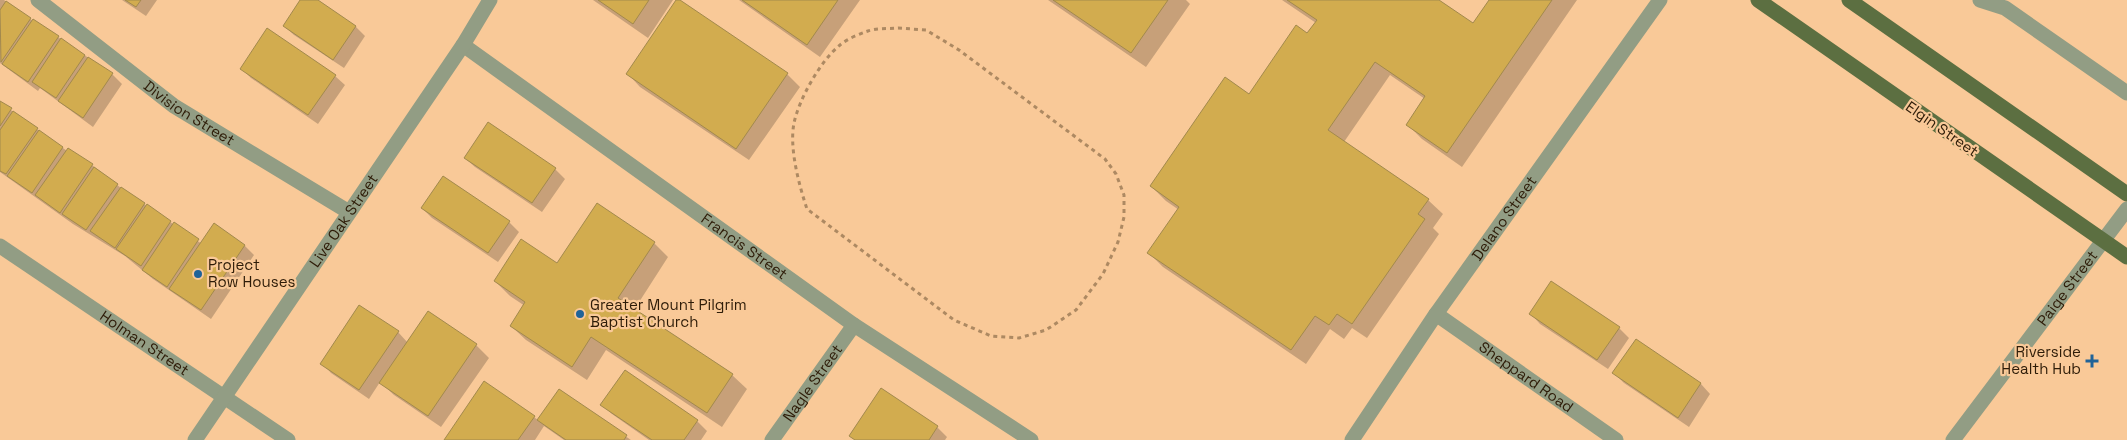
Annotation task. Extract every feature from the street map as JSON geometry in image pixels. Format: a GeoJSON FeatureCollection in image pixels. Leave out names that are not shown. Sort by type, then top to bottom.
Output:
{"type":"FeatureCollection","features":[{"type":"Feature","properties":{"kind":"main road","name":"Elgin Street"},"geometry":{"type":"LineString","coordinates":[[1758,0],[2127,257]]}},
{"type":"Feature","properties":{"kind":"main road"},"geometry":{"type":"LineString","coordinates":[[1849,0],[2127,194]]}},
{"type":"Feature","properties":{"kind":"street","name":"Division Street"},"geometry":{"type":"LineString","coordinates":[[38,0],[174,106],[349,212]]}},
{"type":"Feature","properties":{"kind":"street","name":"Live Oak Street"},"geometry":{"type":"LineString","coordinates":[[195,440],[463,45],[490,0]]}},
{"type":"Feature","properties":{"kind":"street","name":"Delano Street"},"geometry":{"type":"LineString","coordinates":[[1352,440],[1436,314],[1660,0]]}},
{"type":"Feature","properties":{"kind":"street"},"geometry":{"type":"LineString","coordinates":[[1980,0],[2005,8],[2127,92]]}},
{"type":"Feature","properties":{"kind":"street","name":"Francis Street"},"geometry":{"type":"LineString","coordinates":[[463,45],[854,325],[1031,440]]}},
{"type":"Feature","properties":{"kind":"street","name":"Paige Street"},"geometry":{"type":"LineString","coordinates":[[1953,440],[2127,209]]}},
{"type":"Feature","properties":{"kind":"street","name":"Holman Street"},"geometry":{"type":"LineString","coordinates":[[0,246],[288,440]]}},
{"type":"Feature","properties":{"kind":"street","name":"Sheppard Road"},"geometry":{"type":"LineString","coordinates":[[1436,314],[1616,440]]}},
{"type":"Feature","properties":{"kind":"street","name":"Nagle Street"},"geometry":{"type":"LineString","coordinates":[[772,440],[854,325]]}},
{"type":"Feature","properties":{"kind":"path"},"geometry":{"type":"LineString","coordinates":[[898,28],[926,30],[959,50],[1105,159],[1116,174],[1124,195],[1124,218],[1118,242],[1103,274],[1076,310],[1046,330],[1019,338],[991,336],[954,320],[808,209],[800,188],[794,156],[794,123],[806,91],[822,64],[841,44],[869,30],[898,28]]}},
{"type":"Feature","properties":{"kind":"building"},"geometry":{"type":"Polygon","coordinates":[[[125,0],[141,0],[136,7],[125,0]]]}},
{"type":"Feature","properties":{"kind":"building"},"geometry":{"type":"Polygon","coordinates":[[[300,0],[318,0],[356,26],[333,60],[283,26],[300,0]]]}},
{"type":"Feature","properties":{"kind":"building"},"geometry":{"type":"Polygon","coordinates":[[[598,0],[649,0],[633,24],[598,0]]]}},
{"type":"Feature","properties":{"kind":"building"},"geometry":{"type":"Polygon","coordinates":[[[676,0],[680,0],[788,73],[736,149],[626,74],[676,0]]]}},
{"type":"Feature","properties":{"kind":"building"},"geometry":{"type":"Polygon","coordinates":[[[742,0],[838,0],[807,45],[742,0]]]}},
{"type":"Feature","properties":{"kind":"building"},"geometry":{"type":"Polygon","coordinates":[[[1053,0],[1168,0],[1131,53],[1053,0]]]}},
{"type":"Feature","properties":{"kind":"building"},"geometry":{"type":"Polygon","coordinates":[[[1287,0],[1439,0],[1473,23],[1489,0],[1552,0],[1447,153],[1406,125],[1425,96],[1375,62],[1328,130],[1429,199],[1418,214],[1425,219],[1352,324],[1337,314],[1329,325],[1315,316],[1291,350],[1147,253],[1179,207],[1150,186],[1225,77],[1249,94],[1296,25],[1307,33],[1317,20],[1287,0]]]}},
{"type":"Feature","properties":{"kind":"building"},"geometry":{"type":"Polygon","coordinates":[[[6,1],[31,18],[1,62],[0,10],[6,1]]]}},
{"type":"Feature","properties":{"kind":"building"},"geometry":{"type":"Polygon","coordinates":[[[33,19],[59,36],[28,82],[2,64],[33,19]]]}},
{"type":"Feature","properties":{"kind":"building"},"geometry":{"type":"Polygon","coordinates":[[[267,28],[336,75],[308,115],[240,69],[267,28]]]}},
{"type":"Feature","properties":{"kind":"building"},"geometry":{"type":"Polygon","coordinates":[[[61,38],[85,55],[56,98],[32,82],[61,38]]]}},
{"type":"Feature","properties":{"kind":"building"},"geometry":{"type":"Polygon","coordinates":[[[88,57],[113,73],[83,118],[58,101],[88,57]]]}},
{"type":"Feature","properties":{"kind":"building"},"geometry":{"type":"Polygon","coordinates":[[[0,101],[12,108],[0,126],[0,101]]]}},
{"type":"Feature","properties":{"kind":"building"},"geometry":{"type":"Polygon","coordinates":[[[13,111],[38,128],[6,174],[0,171],[0,130],[13,111]]]}},
{"type":"Feature","properties":{"kind":"building"},"geometry":{"type":"Polygon","coordinates":[[[488,122],[556,168],[532,203],[464,158],[488,122]]]}},
{"type":"Feature","properties":{"kind":"building"},"geometry":{"type":"Polygon","coordinates":[[[39,130],[63,147],[32,193],[7,176],[39,130]]]}},
{"type":"Feature","properties":{"kind":"building"},"geometry":{"type":"Polygon","coordinates":[[[68,148],[93,164],[60,213],[35,195],[68,148]]]}},
{"type":"Feature","properties":{"kind":"building"},"geometry":{"type":"Polygon","coordinates":[[[94,167],[118,184],[86,230],[62,214],[94,167]]]}},
{"type":"Feature","properties":{"kind":"building"},"geometry":{"type":"Polygon","coordinates":[[[443,176],[510,221],[488,253],[421,208],[443,176]]]}},
{"type":"Feature","properties":{"kind":"building"},"geometry":{"type":"Polygon","coordinates":[[[121,187],[145,203],[115,248],[90,231],[121,187]]]}},
{"type":"Feature","properties":{"kind":"building","name":"Greater Mount Pilgrim Baptist Church"},"geometry":{"type":"Polygon","coordinates":[[[597,203],[655,242],[618,298],[733,374],[707,413],[591,337],[572,367],[510,326],[525,302],[494,281],[521,239],[557,263],[597,203]]]}},
{"type":"Feature","properties":{"kind":"building"},"geometry":{"type":"Polygon","coordinates":[[[147,204],[171,221],[141,266],[116,249],[147,204]]]}},
{"type":"Feature","properties":{"kind":"building"},"geometry":{"type":"Polygon","coordinates":[[[174,222],[199,239],[167,287],[142,270],[174,222]]]}},
{"type":"Feature","properties":{"kind":"building"},"geometry":{"type":"Polygon","coordinates":[[[214,223],[245,245],[201,310],[169,289],[214,223]]]}},
{"type":"Feature","properties":{"kind":"building"},"geometry":{"type":"Polygon","coordinates":[[[1551,281],[1620,327],[1597,360],[1529,314],[1551,281]]]}},
{"type":"Feature","properties":{"kind":"building"},"geometry":{"type":"Polygon","coordinates":[[[359,305],[399,331],[359,390],[320,364],[359,305]]]}},
{"type":"Feature","properties":{"kind":"building"},"geometry":{"type":"Polygon","coordinates":[[[428,311],[477,344],[428,416],[379,383],[428,311]]]}},
{"type":"Feature","properties":{"kind":"building"},"geometry":{"type":"Polygon","coordinates":[[[1636,339],[1701,383],[1678,418],[1612,373],[1636,339]]]}},
{"type":"Feature","properties":{"kind":"building"},"geometry":{"type":"Polygon","coordinates":[[[625,370],[698,420],[684,440],[652,440],[600,405],[625,370]]]}},
{"type":"Feature","properties":{"kind":"building"},"geometry":{"type":"Polygon","coordinates":[[[484,381],[535,416],[518,440],[444,440],[484,381]]]}},
{"type":"Feature","properties":{"kind":"building"},"geometry":{"type":"Polygon","coordinates":[[[881,388],[938,426],[929,440],[855,440],[849,436],[881,388]]]}},
{"type":"Feature","properties":{"kind":"building"},"geometry":{"type":"Polygon","coordinates":[[[559,389],[627,435],[624,440],[566,440],[537,420],[559,389]]]}},
{"type":"Feature","properties":{"kind":"place","name":"Project Row Houses"},"geometry":{"type":"Point","coordinates":[198,274]}},
{"type":"Feature","properties":{"kind":"place","name":"Greater Mount Pilgrim Baptist Church"},"geometry":{"type":"Point","coordinates":[580,314]}},
{"type":"Feature","properties":{"kind":"place","name":"Riverside Health Hub"},"geometry":{"type":"Point","coordinates":[2092,361]}}]}
